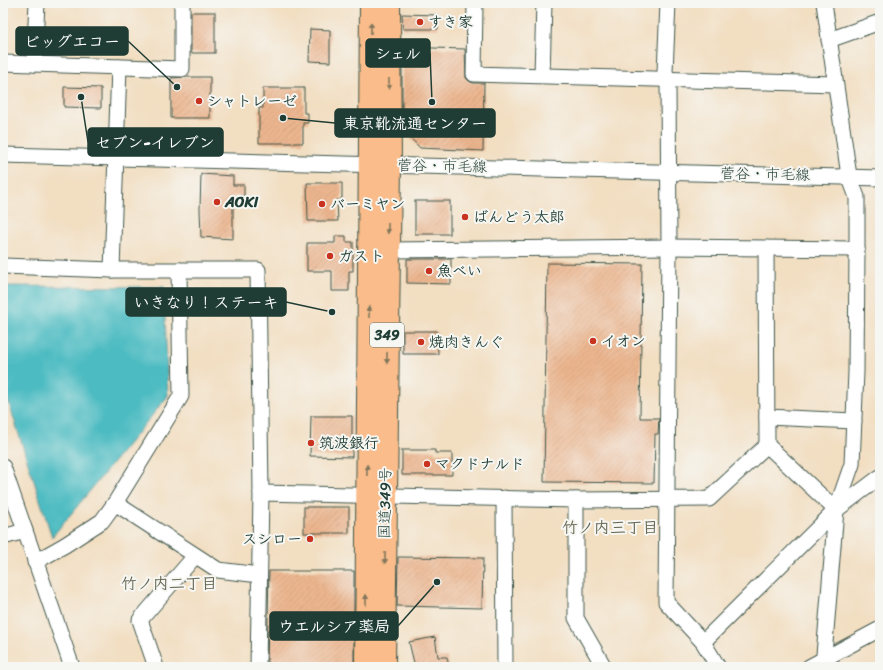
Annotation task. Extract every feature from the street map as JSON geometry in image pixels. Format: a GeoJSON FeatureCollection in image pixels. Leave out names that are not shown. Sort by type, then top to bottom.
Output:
{"type":"FeatureCollection","features":[{"type":"Feature","properties":{"kind":"highway","name":"国道349号"},"geometry":{"type":"LineString","coordinates":[[366,667],[388,250],[380,164],[371,3]]}},
{"type":"Feature","properties":{"kind":"highway","name":"国道349号"},"geometry":{"type":"LineString","coordinates":[[384,667],[376,496],[380,164],[389,3]]}},
{"type":"Feature","properties":{"kind":"street"},"geometry":{"type":"LineString","coordinates":[[34,64],[37,3]]}},
{"type":"Feature","properties":{"kind":"street"},"geometry":{"type":"LineString","coordinates":[[3,63],[182,69],[182,3]]}},
{"type":"Feature","properties":{"kind":"street"},"geometry":{"type":"LineString","coordinates":[[475,3],[474,74],[835,84]]}},
{"type":"Feature","properties":{"kind":"street"},"geometry":{"type":"LineString","coordinates":[[542,75],[544,3]]}},
{"type":"Feature","properties":{"kind":"street"},"geometry":{"type":"LineString","coordinates":[[668,3],[665,72],[668,80],[669,172],[666,602],[703,642],[718,667]]}},
{"type":"Feature","properties":{"kind":"street"},"geometry":{"type":"LineString","coordinates":[[823,663],[836,510],[852,464],[856,372],[857,249],[857,197],[849,176],[824,3]]}},
{"type":"Feature","properties":{"kind":"street"},"geometry":{"type":"LineString","coordinates":[[829,40],[880,22]]}},
{"type":"Feature","properties":{"kind":"street"},"geometry":{"type":"LineString","coordinates":[[112,270],[119,67]]}},
{"type":"Feature","properties":{"kind":"street","name":"菅谷・市毛線"},"geometry":{"type":"LineString","coordinates":[[3,155],[880,178]]}},
{"type":"Feature","properties":{"kind":"street"},"geometry":{"type":"LineString","coordinates":[[388,250],[669,247],[857,249]]}},
{"type":"Feature","properties":{"kind":"street"},"geometry":{"type":"LineString","coordinates":[[766,248],[767,445],[836,510]]}},
{"type":"Feature","properties":{"kind":"street"},"geometry":{"type":"LineString","coordinates":[[3,266],[112,270],[258,270],[261,493],[258,667]]}},
{"type":"Feature","properties":{"kind":"street"},"geometry":{"type":"LineString","coordinates":[[35,562],[102,521],[115,503],[181,396],[179,270]]}},
{"type":"Feature","properties":{"kind":"street"},"geometry":{"type":"LineString","coordinates":[[767,417],[854,421]]}},
{"type":"Feature","properties":{"kind":"street"},"geometry":{"type":"LineString","coordinates":[[261,493],[576,500],[709,499],[767,445]]}},
{"type":"Feature","properties":{"kind":"street"},"geometry":{"type":"LineString","coordinates":[[3,467],[72,667]]}},
{"type":"Feature","properties":{"kind":"street"},"geometry":{"type":"LineString","coordinates":[[703,642],[836,510],[880,477]]}},
{"type":"Feature","properties":{"kind":"street"},"geometry":{"type":"LineString","coordinates":[[504,498],[505,667]]}},
{"type":"Feature","properties":{"kind":"street"},"geometry":{"type":"LineString","coordinates":[[576,500],[576,618],[604,667]]}},
{"type":"Feature","properties":{"kind":"street"},"geometry":{"type":"LineString","coordinates":[[115,503],[218,570],[259,575]]}},
{"type":"Feature","properties":{"kind":"street"},"geometry":{"type":"LineString","coordinates":[[3,538],[25,531]]}},
{"type":"Feature","properties":{"kind":"street"},"geometry":{"type":"LineString","coordinates":[[156,667],[140,620],[195,556]]}},
{"type":"Feature","properties":{"kind":"street"},"geometry":{"type":"LineString","coordinates":[[809,667],[823,663],[880,629]]}},
{"type":"Feature","properties":{"kind":"water"},"geometry":{"type":"Polygon","coordinates":[[[3,286],[164,287],[168,396],[52,537],[3,385],[3,286]]]}},
{"type":"Feature","properties":{"kind":"building"},"geometry":{"type":"Polygon","coordinates":[[[191,12],[215,12],[215,53],[191,53],[191,12]]]}},
{"type":"Feature","properties":{"kind":"building","name":"すき家"},"geometry":{"type":"Polygon","coordinates":[[[402,14],[438,15],[438,29],[403,29],[402,14]]]}},
{"type":"Feature","properties":{"kind":"building"},"geometry":{"type":"Polygon","coordinates":[[[310,29],[330,30],[330,62],[309,61],[310,29]]]}},
{"type":"Feature","properties":{"kind":"building"},"geometry":{"type":"Polygon","coordinates":[[[402,47],[465,49],[466,78],[473,83],[484,83],[483,151],[420,148],[402,129],[402,47]]]}},
{"type":"Feature","properties":{"kind":"building"},"geometry":{"type":"Polygon","coordinates":[[[210,77],[210,118],[171,118],[171,78],[210,77]]]}},
{"type":"Feature","properties":{"kind":"building"},"geometry":{"type":"Polygon","coordinates":[[[64,87],[101,88],[101,108],[64,107],[64,87]]]}},
{"type":"Feature","properties":{"kind":"building"},"geometry":{"type":"Polygon","coordinates":[[[263,88],[304,88],[304,113],[308,113],[308,123],[303,123],[303,143],[259,143],[259,108],[263,108],[263,88]]]}},
{"type":"Feature","properties":{"kind":"building","name":"AOKI"},"geometry":{"type":"Polygon","coordinates":[[[201,174],[233,176],[233,185],[244,185],[244,196],[233,196],[233,239],[201,237],[201,174]]]}},
{"type":"Feature","properties":{"kind":"building","name":"バーミヤン"},"geometry":{"type":"Polygon","coordinates":[[[307,183],[342,183],[342,198],[341,200],[337,200],[338,221],[308,221],[307,183]]]}},
{"type":"Feature","properties":{"kind":"building"},"geometry":{"type":"Polygon","coordinates":[[[415,201],[450,201],[450,234],[415,234],[415,201]]]}},
{"type":"Feature","properties":{"kind":"building","name":"ガスト"},"geometry":{"type":"Polygon","coordinates":[[[335,236],[346,236],[346,242],[353,242],[353,271],[349,271],[349,291],[332,291],[332,271],[307,271],[307,243],[335,243],[335,236]]]}},
{"type":"Feature","properties":{"kind":"building","name":"魚べい"},"geometry":{"type":"Polygon","coordinates":[[[407,259],[451,259],[451,284],[407,283],[407,259]]]}},
{"type":"Feature","properties":{"kind":"building","name":"イオン"},"geometry":{"type":"Polygon","coordinates":[[[547,263],[642,264],[640,418],[659,418],[658,434],[655,434],[654,483],[544,482],[547,263]]]}},
{"type":"Feature","properties":{"kind":"building","name":"焼肉きんぐ"},"geometry":{"type":"Polygon","coordinates":[[[403,331],[437,331],[438,354],[403,354],[403,331]]]}},
{"type":"Feature","properties":{"kind":"building"},"geometry":{"type":"Polygon","coordinates":[[[311,416],[352,416],[352,457],[310,456],[311,416]]]}},
{"type":"Feature","properties":{"kind":"building","name":"マクドナルド"},"geometry":{"type":"Polygon","coordinates":[[[402,450],[435,450],[435,453],[452,453],[452,475],[402,475],[402,450]]]}},
{"type":"Feature","properties":{"kind":"building"},"geometry":{"type":"Polygon","coordinates":[[[304,507],[349,507],[349,533],[304,533],[304,507]]]}},
{"type":"Feature","properties":{"kind":"building"},"geometry":{"type":"Polygon","coordinates":[[[398,557],[483,558],[482,608],[397,606],[398,557]]]}},
{"type":"Feature","properties":{"kind":"building"},"geometry":{"type":"Polygon","coordinates":[[[269,571],[354,571],[354,667],[267,667],[269,571]]]}},
{"type":"Feature","properties":{"kind":"building"},"geometry":{"type":"Polygon","coordinates":[[[435,637],[438,657],[447,657],[449,667],[415,667],[409,642],[435,637]]]}},
{"type":"Feature","properties":{"kind":"place","name":"すき家"},"geometry":{"type":"Point","coordinates":[420,22]}},
{"type":"Feature","properties":{"kind":"place","name":"ビッグエコー"},"geometry":{"type":"Point","coordinates":[177,87]}},
{"type":"Feature","properties":{"kind":"place","name":"セブン-イレブン"},"geometry":{"type":"Point","coordinates":[81,97]}},
{"type":"Feature","properties":{"kind":"place","name":"シャトレーゼ"},"geometry":{"type":"Point","coordinates":[199,101]}},
{"type":"Feature","properties":{"kind":"place","name":"シェル"},"geometry":{"type":"Point","coordinates":[432,102]}},
{"type":"Feature","properties":{"kind":"place","name":"東京靴流通センター"},"geometry":{"type":"Point","coordinates":[283,118]}},
{"type":"Feature","properties":{"kind":"place","name":"AOKI"},"geometry":{"type":"Point","coordinates":[217,202]}},
{"type":"Feature","properties":{"kind":"place","name":"バーミヤン"},"geometry":{"type":"Point","coordinates":[322,204]}},
{"type":"Feature","properties":{"kind":"place","name":"ばんどう太郎"},"geometry":{"type":"Point","coordinates":[465,217]}},
{"type":"Feature","properties":{"kind":"place","name":"ガスト"},"geometry":{"type":"Point","coordinates":[330,256]}},
{"type":"Feature","properties":{"kind":"place","name":"魚べい"},"geometry":{"type":"Point","coordinates":[429,271]}},
{"type":"Feature","properties":{"kind":"place","name":"いきなり！ステーキ"},"geometry":{"type":"Point","coordinates":[332,312]}},
{"type":"Feature","properties":{"kind":"place","name":"イオン"},"geometry":{"type":"Point","coordinates":[593,341]}},
{"type":"Feature","properties":{"kind":"place","name":"焼肉きんぐ"},"geometry":{"type":"Point","coordinates":[421,342]}},
{"type":"Feature","properties":{"kind":"place","name":"筑波銀行"},"geometry":{"type":"Point","coordinates":[311,443]}},
{"type":"Feature","properties":{"kind":"place","name":"マクドナルド"},"geometry":{"type":"Point","coordinates":[427,464]}},
{"type":"Feature","properties":{"kind":"place","name":"スシロー"},"geometry":{"type":"Point","coordinates":[310,539]}},
{"type":"Feature","properties":{"kind":"place","name":"ウエルシア薬局"},"geometry":{"type":"Point","coordinates":[437,582]}},
{"type":"Feature","properties":{"kind":"district","name":"竹ノ内三丁目"},"geometry":{"type":"Point","coordinates":[610,527]}},
{"type":"Feature","properties":{"kind":"district","name":"竹ノ内二丁目"},"geometry":{"type":"Point","coordinates":[169,583]}}]}
